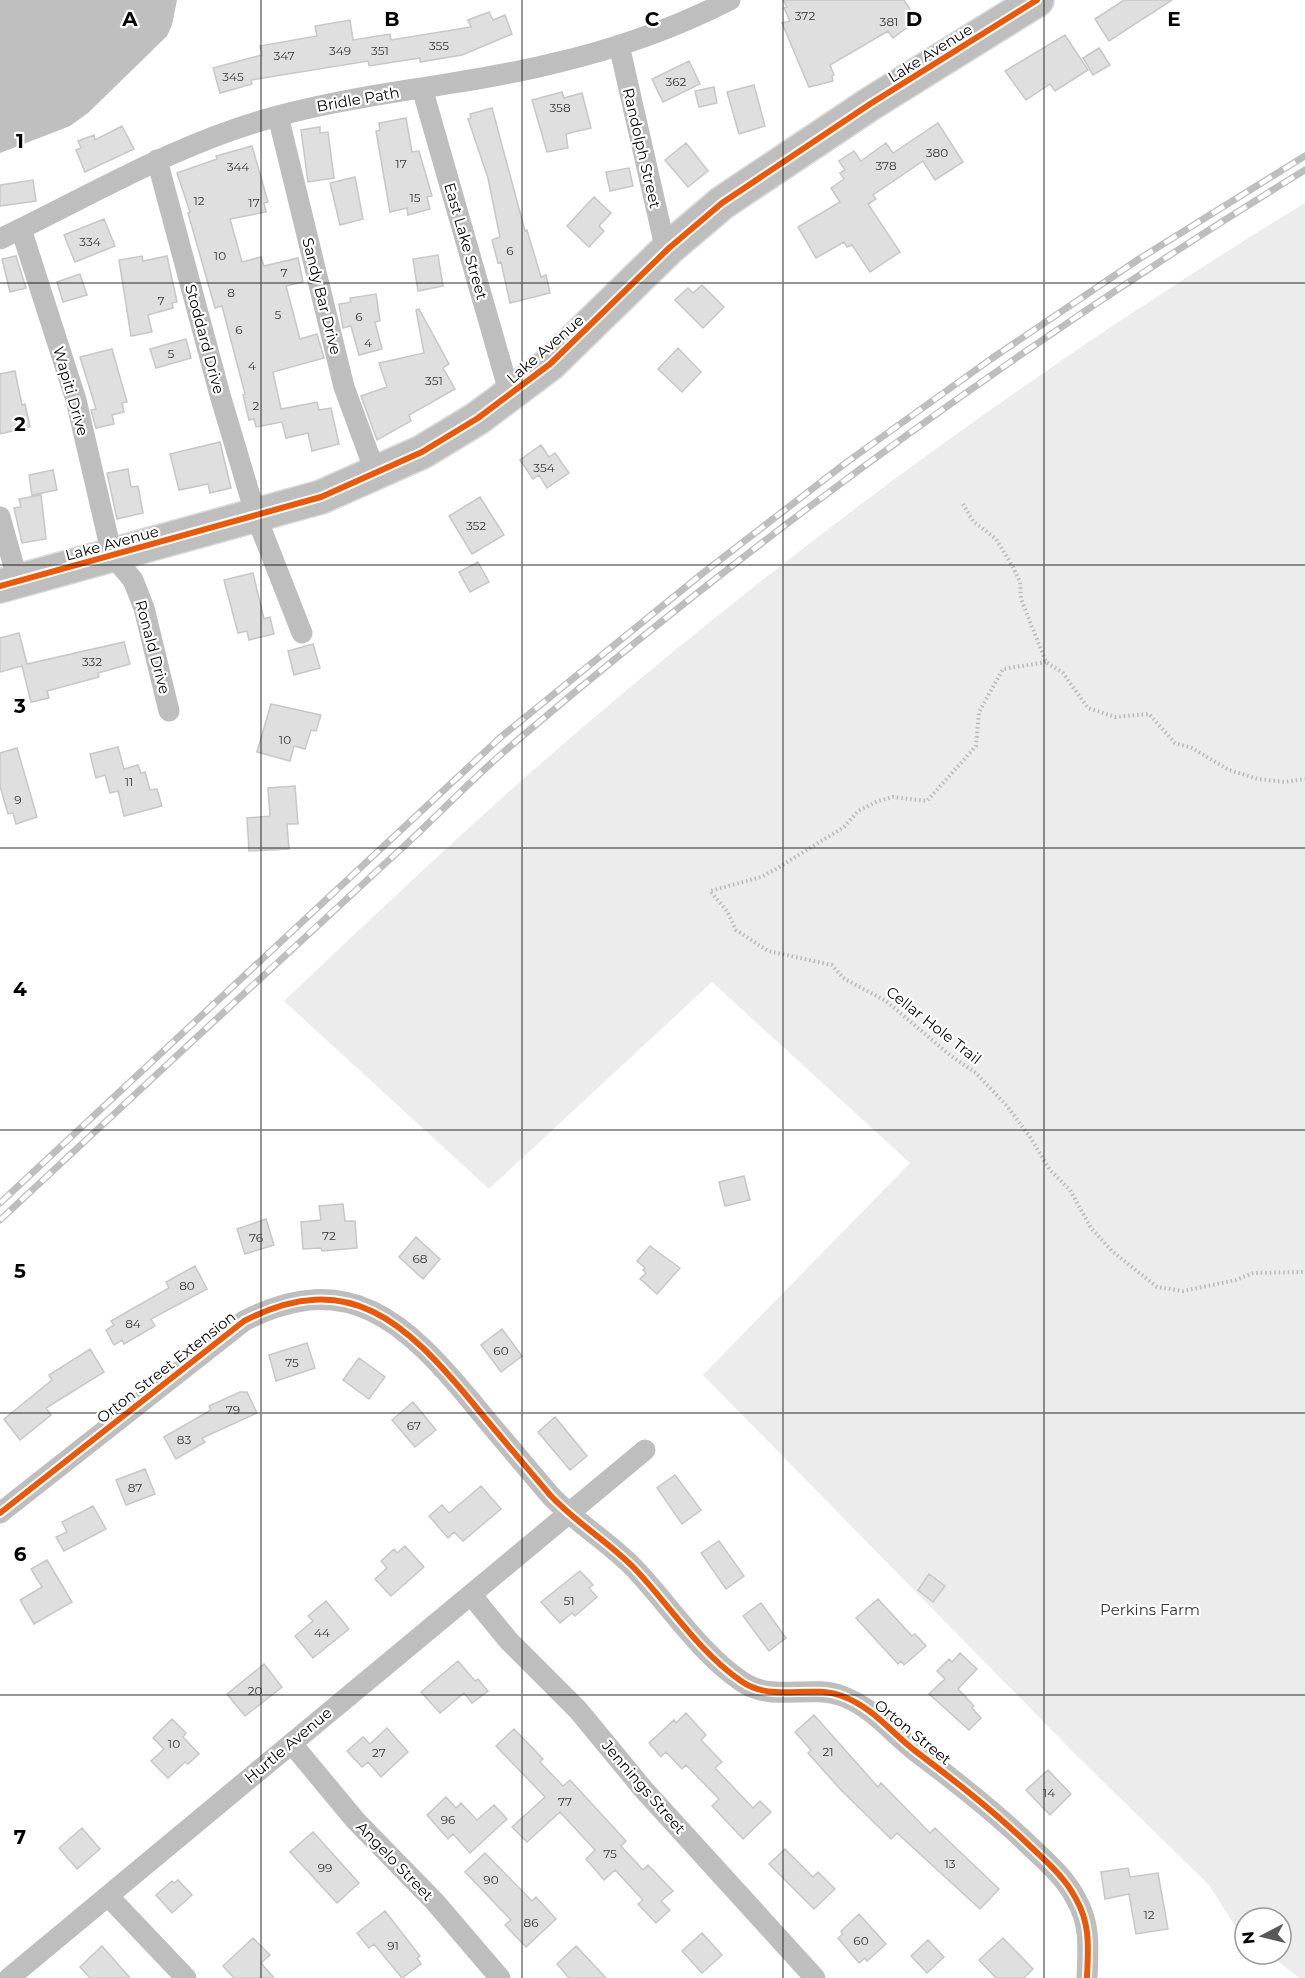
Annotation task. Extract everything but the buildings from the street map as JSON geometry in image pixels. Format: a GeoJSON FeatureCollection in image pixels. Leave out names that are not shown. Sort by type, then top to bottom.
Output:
{"type":"FeatureCollection","features":[{"type":"Feature","properties":{"kind":"main road","name":"Lake Avenue"},"geometry":{"type":"LineString","coordinates":[[9,584],[321,497],[376,474],[450,436],[550,364],[666,251],[748,184],[1037,0]]}},
{"type":"Feature","properties":{"kind":"street","name":"Bridle Path"},"geometry":{"type":"LineString","coordinates":[[0,239],[157,160],[218,134],[278,116],[361,96],[423,88],[554,64],[619,45],[676,24],[730,0]]}},
{"type":"Feature","properties":{"kind":"street","name":"Randolph Street"},"geometry":{"type":"LineString","coordinates":[[619,45],[666,251]]}},
{"type":"Feature","properties":{"kind":"street","name":"East Lake Street"},"geometry":{"type":"LineString","coordinates":[[423,88],[510,394]]}},
{"type":"Feature","properties":{"kind":"street","name":"Sandy Bar Drive"},"geometry":{"type":"LineString","coordinates":[[278,116],[344,387],[376,474]]}},
{"type":"Feature","properties":{"kind":"street","name":"Stoddard Drive"},"geometry":{"type":"LineString","coordinates":[[157,160],[220,395],[256,516],[302,633]]}},
{"type":"Feature","properties":{"kind":"street","name":"Wapiti Drive"},"geometry":{"type":"LineString","coordinates":[[21,229],[76,400],[112,555]]}},
{"type":"Feature","properties":{"kind":"street"},"geometry":{"type":"LineString","coordinates":[[0,517],[9,584]]}},
{"type":"Feature","properties":{"kind":"street","name":"Ronald Drive"},"geometry":{"type":"LineString","coordinates":[[112,555],[133,580],[144,608],[169,711]]}},
{"type":"Feature","properties":{"kind":"street","name":"Orton Street Extension"},"geometry":{"type":"LineString","coordinates":[[0,1513],[244,1321],[280,1305],[325,1299],[342,1301],[375,1312],[424,1346],[568,1515]]}},
{"type":"Feature","properties":{"kind":"street","name":"Hurtle Avenue"},"geometry":{"type":"LineString","coordinates":[[9,1978],[292,1744],[375,1672],[472,1596],[645,1450]]}},
{"type":"Feature","properties":{"kind":"street","name":"Orton Street"},"geometry":{"type":"LineString","coordinates":[[568,1515],[618,1552],[702,1646],[743,1682],[767,1692],[829,1692],[855,1702],[882,1720],[911,1748],[995,1812],[1070,1887],[1088,1929],[1087,1978]]}},
{"type":"Feature","properties":{"kind":"street","name":"Jennings Street"},"geometry":{"type":"LineString","coordinates":[[472,1596],[509,1641],[578,1710],[644,1790],[814,1978]]}},
{"type":"Feature","properties":{"kind":"street","name":"Angelo Street"},"geometry":{"type":"LineString","coordinates":[[292,1744],[356,1821],[435,1902],[500,1978]]}},
{"type":"Feature","properties":{"kind":"street"},"geometry":{"type":"LineString","coordinates":[[109,1897],[186,1978]]}},
{"type":"Feature","properties":{"kind":"path"},"geometry":{"type":"LineString","coordinates":[[963,504],[973,521],[996,539],[1013,567],[1020,582],[1021,599],[1046,662],[1063,673],[1088,708],[1115,717],[1149,714],[1175,743],[1192,748],[1229,770],[1258,779],[1285,782],[1305,779]]}},
{"type":"Feature","properties":{"kind":"green space","name":"Perkins Farm"},"geometry":{"type":"Polygon","coordinates":[[[1305,203],[1305,1978],[1299,1978],[1284,1966],[1293,1966],[1293,1906],[1233,1906],[1233,1923],[1209,1885],[1076,1755],[703,1375],[910,1163],[712,982],[489,1189],[284,1001],[422,871],[562,745],[740,598],[830,527],[1016,392],[1207,264],[1305,203]]]}},
{"type":"Feature","properties":{"kind":"shaded area"},"geometry":{"type":"Polygon","coordinates":[[[0,0],[177,0],[172,25],[167,36],[88,113],[70,126],[0,153],[0,0]]]}},
{"type":"Feature","properties":{"kind":"railway"},"geometry":{"type":"LineString","coordinates":[[0,1203],[502,736],[703,573],[847,462],[991,359],[1139,259],[1305,156]]}},
{"type":"Feature","properties":{"kind":"railway"},"geometry":{"type":"LineString","coordinates":[[0,1220],[482,772],[607,665],[799,514],[997,371],[1201,235],[1305,170]]}},
{"type":"Feature","properties":{"kind":"cycle path"},"geometry":{"type":"LineString","coordinates":[[0,586],[321,497],[422,452],[478,418],[550,364],[669,248],[722,203],[870,104],[1037,0]]}},
{"type":"Feature","properties":{"kind":"cycle path"},"geometry":{"type":"LineString","coordinates":[[0,1513],[244,1321],[281,1306],[315,1300],[345,1302],[372,1312],[398,1327],[423,1348],[447,1373],[550,1495],[635,1569],[698,1643],[726,1669],[741,1681],[765,1691],[829,1693],[842,1696],[863,1706],[1018,1835],[1062,1878],[1081,1909],[1088,1937],[1087,1978]]}}]}
